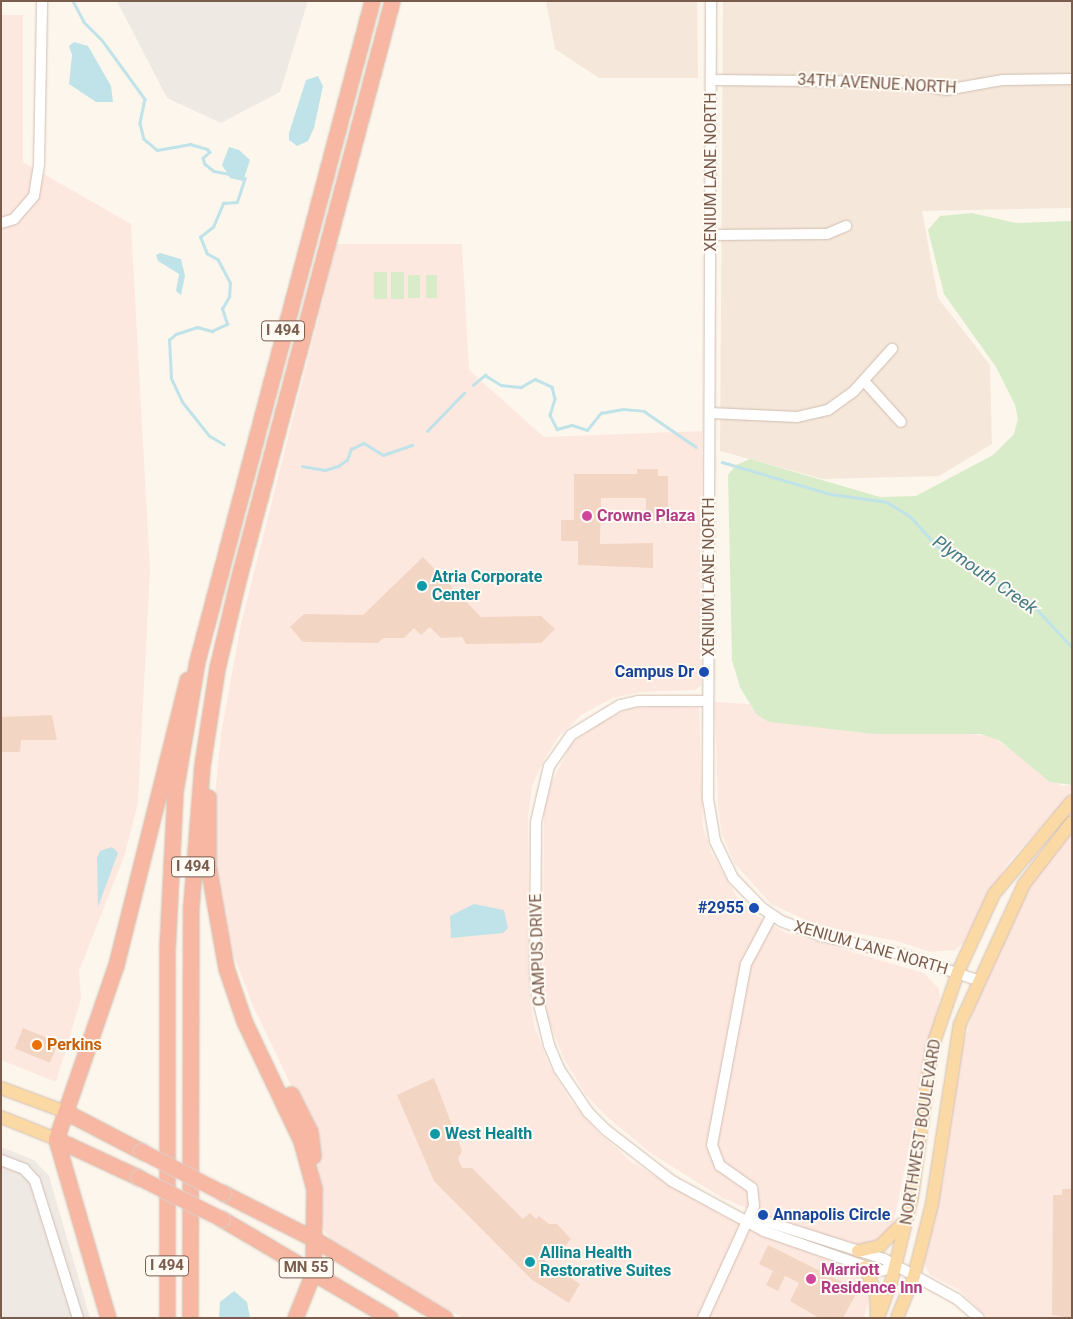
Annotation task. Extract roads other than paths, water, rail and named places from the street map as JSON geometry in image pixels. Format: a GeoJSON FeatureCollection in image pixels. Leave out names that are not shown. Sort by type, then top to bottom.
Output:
{"type":"FeatureCollection","features":[{"type":"Feature","properties":{"kind":"highway","name":"I 494"},"geometry":{"type":"LineString","coordinates":[[168,1318],[170,868],[175,791],[197,662],[372,1]]}},
{"type":"Feature","properties":{"kind":"highway","name":"I 494"},"geometry":{"type":"LineString","coordinates":[[190,1318],[191,905],[195,835],[216,678],[238,580],[392,1]]}},
{"type":"Feature","properties":{"kind":"highway"},"geometry":{"type":"LineString","coordinates":[[238,580],[209,784],[208,866],[219,936],[244,1021],[301,1141],[312,1175],[313,1273],[295,1318]]}},
{"type":"Feature","properties":{"kind":"highway"},"geometry":{"type":"LineString","coordinates":[[108,1318],[56,1138],[116,965],[145,860],[182,690],[197,662]]}},
{"type":"Feature","properties":{"kind":"highway","name":"MN 55"},"geometry":{"type":"LineString","coordinates":[[66,1112],[314,1240],[445,1318]]}},
{"type":"Feature","properties":{"kind":"highway","name":"MN 55"},"geometry":{"type":"LineString","coordinates":[[56,1138],[222,1219],[390,1318]]}},
{"type":"Feature","properties":{"kind":"highway"},"geometry":{"type":"LineString","coordinates":[[77,1211],[76,1237],[99,1318]]}},
{"type":"Feature","properties":{"kind":"main road","name":"NORTHWEST BOULEVARD"},"geometry":{"type":"LineString","coordinates":[[877,1318],[896,1268],[908,1218],[932,1048],[958,972],[994,894],[1072,801]]}},
{"type":"Feature","properties":{"kind":"main road","name":"NORTHWEST BOULEVARD"},"geometry":{"type":"LineString","coordinates":[[897,1318],[914,1276],[932,1204],[960,1024],[978,980],[1024,884],[1072,822]]}},
{"type":"Feature","properties":{"kind":"main road","name":"MN 55"},"geometry":{"type":"LineString","coordinates":[[1,1088],[66,1112]]}},
{"type":"Feature","properties":{"kind":"main road","name":"MN 55"},"geometry":{"type":"LineString","coordinates":[[1,1118],[56,1138]]}},
{"type":"Feature","properties":{"kind":"main road"},"geometry":{"type":"LineString","coordinates":[[858,1251],[880,1246],[908,1218]]}},
{"type":"Feature","properties":{"kind":"main road"},"geometry":{"type":"LineString","coordinates":[[865,1267],[876,1292],[877,1318]]}},
{"type":"Feature","properties":{"kind":"street"},"geometry":{"type":"LineString","coordinates":[[1,223],[14,219],[34,196],[39,164],[42,1]]}},
{"type":"Feature","properties":{"kind":"street","name":"XENIUM LANE NORTH"},"geometry":{"type":"LineString","coordinates":[[711,1],[708,799],[715,841],[733,878],[772,916],[802,930],[958,972],[978,980]]}},
{"type":"Feature","properties":{"kind":"street","name":"34TH AVENUE NORTH"},"geometry":{"type":"LineString","coordinates":[[711,80],[887,82],[946,90],[1003,80],[1072,79]]}},
{"type":"Feature","properties":{"kind":"street"},"geometry":{"type":"LineString","coordinates":[[710,235],[827,234],[846,226]]}},
{"type":"Feature","properties":{"kind":"street"},"geometry":{"type":"LineString","coordinates":[[710,413],[813,415],[843,402],[864,382],[892,350]]}},
{"type":"Feature","properties":{"kind":"street"},"geometry":{"type":"LineString","coordinates":[[864,382],[901,422]]}},
{"type":"Feature","properties":{"kind":"street","name":"CAMPUS DRIVE"},"geometry":{"type":"LineString","coordinates":[[708,700],[638,701],[620,705],[571,735],[549,766],[536,822],[537,996],[559,1069],[600,1124],[672,1181],[750,1220],[764,1231],[879,1271],[896,1268]]}},
{"type":"Feature","properties":{"kind":"street"},"geometry":{"type":"LineString","coordinates":[[703,1318],[750,1220],[754,1206],[752,1188],[720,1166],[713,1153],[712,1138],[746,964],[772,916]]}},
{"type":"Feature","properties":{"kind":"street"},"geometry":{"type":"LineString","coordinates":[[1,1160],[24,1169],[35,1181],[78,1318]]}},
{"type":"Feature","properties":{"kind":"street","name":"CAMPUS DRIVE"},"geometry":{"type":"LineString","coordinates":[[750,1220],[768,1222],[858,1251],[914,1276],[957,1299],[979,1318]]}},
{"type":"Feature","properties":{"kind":"water"},"geometry":{"type":"Polygon","coordinates":[[[74,42],[88,46],[111,86],[113,102],[96,102],[69,84],[72,55],[69,46],[74,42]]]}},
{"type":"Feature","properties":{"kind":"water"},"geometry":{"type":"Polygon","coordinates":[[[318,76],[323,86],[314,128],[308,141],[297,146],[289,140],[289,133],[306,80],[318,76]]]}},
{"type":"Feature","properties":{"kind":"water"},"geometry":{"type":"Polygon","coordinates":[[[229,147],[239,150],[250,160],[243,181],[230,178],[222,165],[229,147]]]}},
{"type":"Feature","properties":{"kind":"water"},"geometry":{"type":"Polygon","coordinates":[[[160,253],[181,259],[185,276],[181,295],[176,291],[179,274],[158,261],[156,255],[160,253]]]}},
{"type":"Feature","properties":{"kind":"water"},"geometry":{"type":"Polygon","coordinates":[[[112,847],[118,853],[98,907],[97,858],[100,851],[112,847]]]}},
{"type":"Feature","properties":{"kind":"water"},"geometry":{"type":"Polygon","coordinates":[[[474,904],[504,910],[508,928],[503,933],[451,938],[450,916],[474,904]]]}},
{"type":"Feature","properties":{"kind":"water"},"geometry":{"type":"Polygon","coordinates":[[[234,1291],[247,1302],[250,1318],[219,1318],[220,1302],[234,1291]]]}},
{"type":"Feature","properties":{"kind":"waterway","name":"Plymouth Creek"},"geometry":{"type":"LineString","coordinates":[[73,1],[84,22],[102,40],[145,99],[140,123],[144,139],[157,150],[190,144],[207,149],[210,152],[203,158],[205,164],[214,171],[230,174]]}},
{"type":"Feature","properties":{"kind":"waterway","name":"Plymouth Creek"},"geometry":{"type":"LineString","coordinates":[[224,445],[209,436],[182,402],[171,378],[169,340],[176,334],[197,327],[212,331],[227,324],[222,309],[229,297],[230,283],[218,260],[207,254],[200,237],[213,227],[223,203],[237,202],[245,178]]}},
{"type":"Feature","properties":{"kind":"waterway","name":"Plymouth Creek"},"geometry":{"type":"LineString","coordinates":[[473,385],[485,375],[501,385],[521,387],[535,379],[552,387],[555,399],[550,415],[557,429],[572,425],[587,430],[601,413],[623,409],[644,411],[696,447]]}},
{"type":"Feature","properties":{"kind":"waterway","name":"Plymouth Creek"},"geometry":{"type":"LineString","coordinates":[[427,431],[464,393]]}},
{"type":"Feature","properties":{"kind":"waterway","name":"Plymouth Creek"},"geometry":{"type":"LineString","coordinates":[[302,466],[325,470],[338,466],[347,460],[351,449],[364,443],[383,455],[412,445]]}},
{"type":"Feature","properties":{"kind":"waterway","name":"Plymouth Creek"},"geometry":{"type":"LineString","coordinates":[[722,462],[831,494],[887,502],[911,517],[937,546],[1033,605],[1072,647]]}},
{"type":"Feature","properties":{"kind":"place","name":"Crowne Plaza"},"geometry":{"type":"Point","coordinates":[587,516]}},
{"type":"Feature","properties":{"kind":"place","name":"Atria Corporate Center"},"geometry":{"type":"Point","coordinates":[422,586]}},
{"type":"Feature","properties":{"kind":"place","name":"Campus Dr"},"geometry":{"type":"Point","coordinates":[704,672]}},
{"type":"Feature","properties":{"kind":"place","name":"#2955"},"geometry":{"type":"Point","coordinates":[754,908]}},
{"type":"Feature","properties":{"kind":"place","name":"Perkins"},"geometry":{"type":"Point","coordinates":[37,1045]}},
{"type":"Feature","properties":{"kind":"place","name":"West Health"},"geometry":{"type":"Point","coordinates":[435,1134]}},
{"type":"Feature","properties":{"kind":"place","name":"Annapolis Circle"},"geometry":{"type":"Point","coordinates":[763,1215]}},
{"type":"Feature","properties":{"kind":"place","name":"Allina Health Restorative Suites"},"geometry":{"type":"Point","coordinates":[530,1262]}},
{"type":"Feature","properties":{"kind":"place","name":"Marriott Residence Inn"},"geometry":{"type":"Point","coordinates":[811,1279]}}]}
